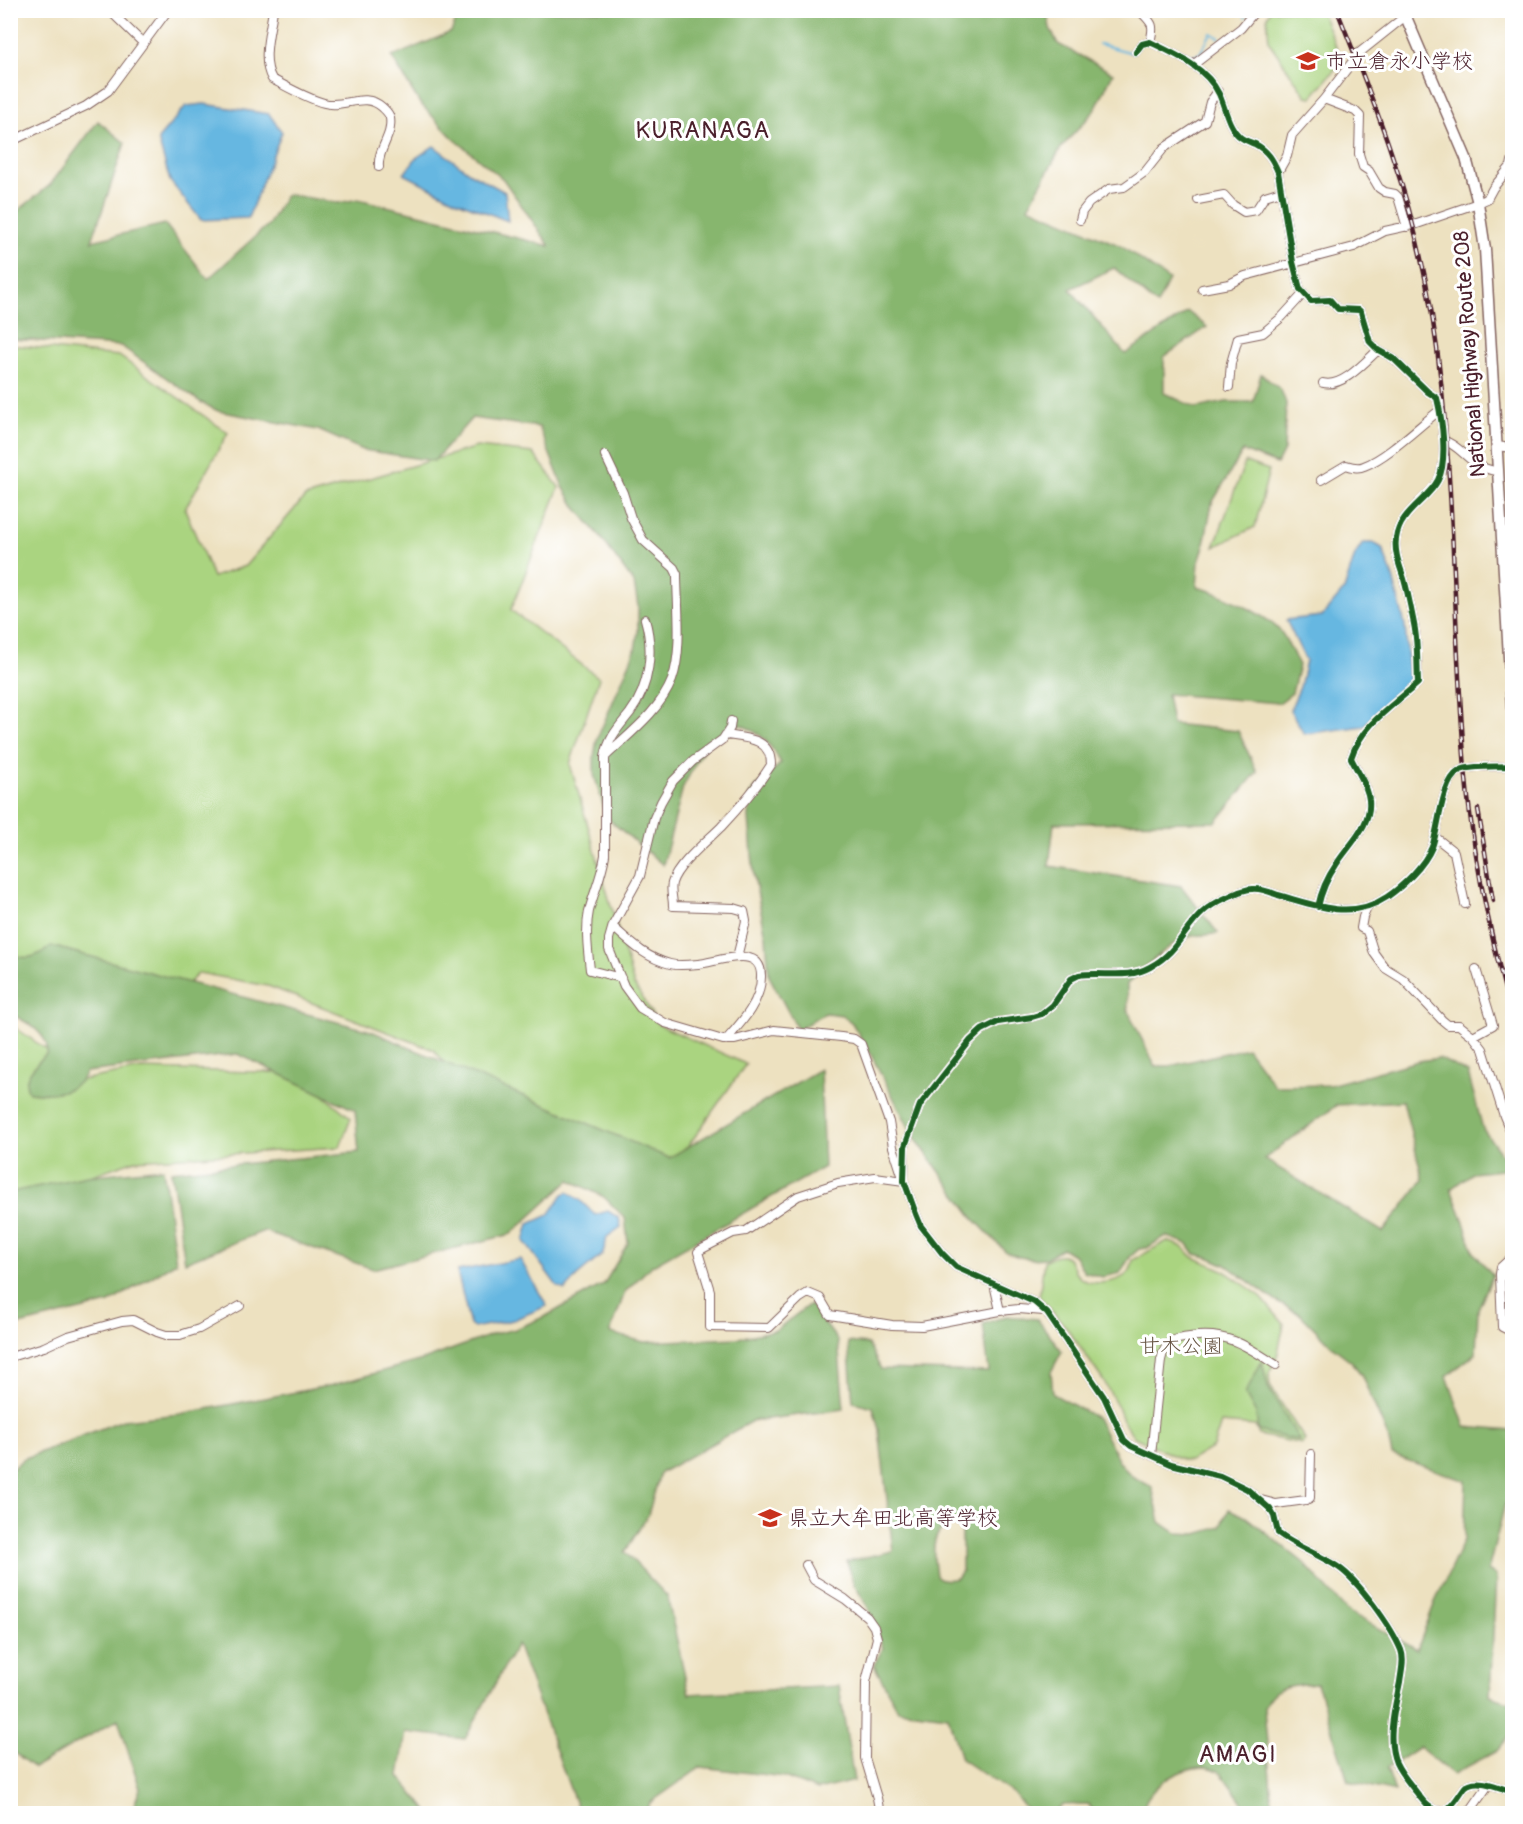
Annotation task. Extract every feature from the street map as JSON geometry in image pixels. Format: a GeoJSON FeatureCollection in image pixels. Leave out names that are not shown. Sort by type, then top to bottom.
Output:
{"type":"FeatureCollection","features":[{"type":"Feature","properties":{"kind":"highway","name":"National Highway Route 208"},"geometry":{"type":"LineString","coordinates":[[1407,12],[1466,158],[1478,203],[1485,249],[1512,708]]}},
{"type":"Feature","properties":{"kind":"street"},"geometry":{"type":"LineString","coordinates":[[110,10],[143,44]]}},
{"type":"Feature","properties":{"kind":"street"},"geometry":{"type":"LineString","coordinates":[[13,138],[102,96],[115,84],[168,10]]}},
{"type":"Feature","properties":{"kind":"street"},"geometry":{"type":"LineString","coordinates":[[273,10],[267,49],[267,71],[272,79],[325,104],[371,100],[380,105],[390,118],[389,134],[378,158],[379,167]]}},
{"type":"Feature","properties":{"kind":"street"},"geometry":{"type":"LineString","coordinates":[[1139,10],[1154,28],[1150,42]]}},
{"type":"Feature","properties":{"kind":"street"},"geometry":{"type":"LineString","coordinates":[[1193,65],[1241,28],[1256,10]]}},
{"type":"Feature","properties":{"kind":"street"},"geometry":{"type":"LineString","coordinates":[[1278,172],[1287,156],[1292,135],[1324,99],[1359,53],[1407,12]]}},
{"type":"Feature","properties":{"kind":"street"},"geometry":{"type":"LineString","coordinates":[[1136,52],[1142,44],[1150,42],[1193,65],[1218,91],[1233,129],[1239,136],[1265,150],[1273,159],[1278,172],[1293,262],[1303,294],[1311,301],[1330,300],[1338,309],[1359,310],[1370,342],[1378,350],[1394,359],[1437,398],[1440,410],[1443,440],[1442,471],[1437,482],[1408,513],[1400,525],[1396,538],[1398,563],[1414,626],[1418,683],[1368,727],[1355,746],[1351,758],[1369,799],[1369,810],[1358,837],[1336,864],[1321,892],[1318,907]]}},
{"type":"Feature","properties":{"kind":"street"},"geometry":{"type":"LineString","coordinates":[[1080,220],[1082,212],[1089,204],[1109,189],[1124,187],[1145,172],[1164,148],[1205,121],[1210,102],[1218,91]]}},
{"type":"Feature","properties":{"kind":"street"},"geometry":{"type":"LineString","coordinates":[[1324,99],[1355,111],[1360,116],[1360,160],[1379,188],[1395,194],[1398,198],[1407,227]]}},
{"type":"Feature","properties":{"kind":"street"},"geometry":{"type":"LineString","coordinates":[[1202,289],[1229,284],[1245,276],[1354,247],[1385,231],[1407,227],[1478,203],[1487,199],[1511,166],[1512,161]]}},
{"type":"Feature","properties":{"kind":"street"},"geometry":{"type":"LineString","coordinates":[[1198,200],[1224,195],[1244,212],[1256,210],[1265,196],[1281,191]]}},
{"type":"Feature","properties":{"kind":"street"},"geometry":{"type":"LineString","coordinates":[[1229,387],[1231,363],[1238,338],[1263,333],[1282,317],[1303,294]]}},
{"type":"Feature","properties":{"kind":"street"},"geometry":{"type":"LineString","coordinates":[[1323,383],[1333,384],[1356,370],[1378,350]]}},
{"type":"Feature","properties":{"kind":"street"},"geometry":{"type":"LineString","coordinates":[[1321,480],[1346,465],[1358,468],[1365,466],[1440,410]]}},
{"type":"Feature","properties":{"kind":"street"},"geometry":{"type":"LineString","coordinates":[[1443,440],[1450,442],[1469,460],[1484,469],[1497,471]]}},
{"type":"Feature","properties":{"kind":"street"},"geometry":{"type":"LineString","coordinates":[[1496,446],[1512,448]]}},
{"type":"Feature","properties":{"kind":"street"},"geometry":{"type":"LineString","coordinates":[[604,757],[652,711],[671,682],[678,647],[677,574],[674,568],[643,540],[631,518],[615,473],[605,455]]}},
{"type":"Feature","properties":{"kind":"street"},"geometry":{"type":"LineString","coordinates":[[621,978],[590,970],[587,947],[589,914],[603,870],[604,757],[607,744],[632,710],[645,685],[649,641],[645,619]]}},
{"type":"Feature","properties":{"kind":"street"},"geometry":{"type":"LineString","coordinates":[[731,721],[723,740],[693,761],[669,788],[654,818],[640,876],[612,927],[609,950],[621,978],[640,1008],[655,1018],[695,1033],[726,1040],[735,1040],[774,1029],[854,1039],[861,1044],[889,1122],[893,1146],[921,1226],[942,1253],[956,1267],[1034,1302],[1044,1311],[1104,1397],[1124,1440],[1131,1446],[1182,1468],[1220,1476],[1247,1489],[1270,1509],[1278,1533],[1338,1567],[1350,1577],[1392,1633],[1402,1653],[1392,1742],[1393,1754],[1397,1766],[1422,1801],[1435,1810],[1446,1810],[1459,1798],[1466,1785],[1472,1782],[1489,1784],[1512,1792]]}},
{"type":"Feature","properties":{"kind":"street"},"geometry":{"type":"LineString","coordinates":[[726,735],[762,743],[768,750],[771,765],[763,778],[723,825],[683,865],[672,880],[670,892],[674,906],[734,908],[744,911],[746,921],[737,957]]}},
{"type":"Feature","properties":{"kind":"street"},"geometry":{"type":"LineString","coordinates":[[904,1181],[905,1146],[920,1105],[982,1029],[998,1022],[1042,1014],[1053,1005],[1071,979],[1079,975],[1133,974],[1150,967],[1174,950],[1202,912],[1220,900],[1241,891],[1262,890],[1318,907],[1340,911],[1380,902],[1397,889],[1424,861],[1435,837],[1447,787],[1456,774],[1465,769],[1512,766]]}},
{"type":"Feature","properties":{"kind":"street"},"geometry":{"type":"LineString","coordinates":[[1435,837],[1454,852],[1465,904]]}},
{"type":"Feature","properties":{"kind":"street"},"geometry":{"type":"LineString","coordinates":[[1368,906],[1361,928],[1367,931],[1374,953],[1385,968],[1403,979],[1448,1025],[1459,1025],[1473,1036],[1483,1049],[1512,1135]]}},
{"type":"Feature","properties":{"kind":"street"},"geometry":{"type":"LineString","coordinates":[[612,927],[646,955],[672,964],[694,965],[737,957],[750,957],[756,961],[762,972],[759,993],[746,1017],[726,1040]]}},
{"type":"Feature","properties":{"kind":"street"},"geometry":{"type":"LineString","coordinates":[[1473,1036],[1493,1025],[1476,969]]}},
{"type":"Feature","properties":{"kind":"street"},"geometry":{"type":"LineString","coordinates":[[904,1181],[875,1177],[838,1184],[798,1196],[746,1231],[733,1233],[698,1252],[710,1291],[710,1327],[768,1328],[808,1293],[820,1298],[830,1315],[892,1325],[922,1326],[1019,1309],[1044,1311]]}},
{"type":"Feature","properties":{"kind":"street"},"geometry":{"type":"LineString","coordinates":[[1512,1257],[1501,1267],[1500,1274],[1502,1327],[1512,1332]]}},
{"type":"Feature","properties":{"kind":"street"},"geometry":{"type":"LineString","coordinates":[[994,1284],[1000,1311]]}},
{"type":"Feature","properties":{"kind":"street"},"geometry":{"type":"LineString","coordinates":[[10,1357],[44,1347],[68,1335],[122,1321],[133,1320],[166,1335],[180,1335],[199,1329],[240,1306]]}},
{"type":"Feature","properties":{"kind":"street"},"geometry":{"type":"LineString","coordinates":[[1151,1455],[1161,1360],[1165,1346],[1172,1340],[1212,1334],[1248,1346],[1276,1365]]}},
{"type":"Feature","properties":{"kind":"street"},"geometry":{"type":"LineString","coordinates":[[1512,1397],[1512,1402]]}},
{"type":"Feature","properties":{"kind":"street"},"geometry":{"type":"LineString","coordinates":[[1260,1500],[1276,1504],[1306,1500],[1310,1497],[1311,1454]]}},
{"type":"Feature","properties":{"kind":"street"},"geometry":{"type":"LineString","coordinates":[[807,1565],[814,1580],[845,1599],[867,1617],[874,1627],[877,1638],[866,1682],[865,1758],[880,1814]]}},
{"type":"Feature","properties":{"kind":"street"},"geometry":{"type":"LineString","coordinates":[[1468,1814],[1489,1784]]}},
{"type":"Feature","properties":{"kind":"green space","name":"市立倉永小学校"},"geometry":{"type":"Polygon","coordinates":[[[1271,10],[1321,11],[1342,61],[1312,97],[1306,96],[1269,42],[1267,16],[1271,10]]]}},
{"type":"Feature","properties":{"kind":"green space"},"geometry":{"type":"Polygon","coordinates":[[[460,11],[1047,11],[1050,28],[1058,44],[1113,73],[1095,110],[1061,148],[1028,207],[1121,246],[1169,280],[1157,305],[1114,268],[1070,289],[1125,354],[1188,312],[1207,327],[1164,357],[1164,393],[1196,408],[1226,402],[1253,402],[1261,374],[1281,390],[1286,403],[1284,450],[1277,464],[1243,451],[1212,503],[1199,562],[1197,587],[1242,605],[1265,618],[1284,636],[1299,665],[1292,693],[1279,703],[1167,694],[1172,724],[1238,731],[1257,772],[1216,822],[1054,823],[1049,866],[1181,886],[1218,933],[1192,936],[1172,945],[1127,984],[1128,1011],[1155,1066],[1170,1066],[1247,1048],[1275,1086],[1330,1085],[1418,1061],[1439,1058],[1468,1073],[1483,1129],[1512,1169],[1472,1173],[1451,1189],[1474,1253],[1493,1275],[1478,1309],[1476,1353],[1447,1376],[1465,1427],[1512,1431],[1512,1506],[1505,1504],[1488,1571],[1496,1576],[1490,1696],[1512,1703],[1512,1733],[1497,1751],[1453,1774],[1419,1747],[1387,1768],[1395,1792],[1348,1781],[1317,1683],[1293,1685],[1273,1694],[1264,1708],[1273,1813],[1250,1813],[1222,1774],[1212,1768],[1200,1767],[1187,1769],[1162,1782],[1145,1802],[1143,1813],[1095,1813],[1088,1804],[1063,1805],[1053,1813],[1029,1813],[1015,1795],[961,1759],[948,1716],[898,1710],[874,1665],[883,1648],[867,1605],[853,1583],[847,1561],[893,1551],[879,1430],[873,1407],[853,1402],[848,1342],[868,1344],[881,1369],[989,1372],[983,1324],[1006,1316],[1037,1319],[1062,1351],[1051,1372],[1053,1394],[1097,1418],[1119,1461],[1130,1475],[1152,1487],[1160,1522],[1176,1533],[1197,1534],[1221,1527],[1229,1509],[1246,1517],[1304,1563],[1347,1611],[1417,1650],[1435,1602],[1464,1540],[1466,1481],[1392,1455],[1388,1437],[1361,1374],[1351,1361],[1334,1348],[1300,1314],[1277,1302],[1226,1265],[1195,1254],[1188,1244],[1166,1236],[1147,1248],[1139,1249],[1130,1257],[1120,1273],[1102,1277],[1084,1272],[1075,1256],[1062,1248],[1046,1258],[1032,1259],[1006,1252],[975,1220],[913,1135],[852,1023],[842,1015],[826,1013],[798,1030],[769,976],[766,937],[754,876],[749,819],[750,793],[781,763],[768,744],[754,731],[739,724],[705,746],[683,787],[663,865],[607,818],[594,775],[594,756],[597,739],[635,650],[638,606],[634,583],[577,509],[563,487],[539,427],[472,418],[434,461],[363,450],[318,430],[218,411],[202,403],[121,346],[11,339],[10,217],[50,185],[98,121],[125,143],[92,241],[165,224],[208,279],[269,224],[286,194],[339,203],[358,199],[550,246],[503,179],[453,138],[419,102],[392,57],[451,32],[460,11]],[[1403,1101],[1337,1105],[1264,1159],[1383,1232],[1423,1180],[1403,1101]],[[952,1524],[939,1532],[934,1545],[936,1575],[946,1580],[957,1578],[962,1571],[962,1532],[960,1528],[952,1524]]]}},
{"type":"Feature","properties":{"kind":"green space"},"geometry":{"type":"Polygon","coordinates":[[[11,345],[119,356],[228,433],[185,509],[213,577],[245,566],[305,497],[477,447],[533,453],[559,487],[511,610],[599,678],[570,764],[634,985],[659,1025],[746,1064],[679,1159],[611,1146],[477,1104],[434,1050],[268,986],[199,973],[159,1012],[11,965],[11,345]]]}},
{"type":"Feature","properties":{"kind":"green space"},"geometry":{"type":"Polygon","coordinates":[[[1245,462],[1269,470],[1255,527],[1214,547],[1245,462]]]}},
{"type":"Feature","properties":{"kind":"green space"},"geometry":{"type":"Polygon","coordinates":[[[51,946],[371,1031],[669,1158],[820,1069],[824,1167],[651,1266],[625,1292],[610,1333],[644,1342],[738,1338],[776,1330],[810,1304],[838,1341],[844,1409],[752,1421],[660,1473],[648,1515],[625,1552],[667,1596],[689,1694],[839,1686],[854,1781],[818,1790],[784,1777],[701,1767],[650,1803],[645,1813],[579,1813],[517,1644],[465,1739],[406,1732],[399,1776],[429,1813],[131,1813],[140,1789],[118,1719],[34,1768],[11,1750],[10,1471],[23,1459],[123,1420],[180,1414],[333,1385],[426,1359],[494,1334],[516,1329],[548,1315],[604,1284],[628,1243],[625,1218],[604,1197],[570,1180],[511,1234],[373,1269],[264,1231],[185,1262],[171,1171],[359,1152],[355,1110],[238,1054],[86,1072],[76,1085],[69,1089],[54,1093],[29,1092],[26,1081],[35,1066],[47,1053],[47,1046],[41,1034],[11,1014],[11,954],[32,957],[51,946]]]}},
{"type":"Feature","properties":{"kind":"green space"},"geometry":{"type":"Polygon","coordinates":[[[10,1024],[54,1055],[55,1085],[141,1069],[297,1073],[351,1118],[340,1147],[135,1160],[11,1204],[10,1024]]]}},
{"type":"Feature","properties":{"kind":"green space"},"geometry":{"type":"Polygon","coordinates":[[[163,1168],[176,1262],[109,1303],[11,1327],[11,1192],[87,1176],[163,1168]]]}},
{"type":"Feature","properties":{"kind":"green space","name":"甘木公園"},"geometry":{"type":"Polygon","coordinates":[[[1167,1241],[1183,1247],[1193,1257],[1223,1270],[1259,1295],[1284,1324],[1277,1357],[1269,1374],[1270,1386],[1305,1440],[1302,1444],[1259,1435],[1255,1426],[1221,1423],[1213,1447],[1190,1461],[1183,1460],[1134,1437],[1124,1423],[1104,1382],[1085,1354],[1066,1327],[1039,1297],[1044,1261],[1052,1256],[1066,1256],[1079,1277],[1084,1280],[1104,1283],[1128,1273],[1133,1260],[1167,1241]]]}},
{"type":"Feature","properties":{"kind":"green space"},"geometry":{"type":"Polygon","coordinates":[[[1262,1361],[1268,1387],[1300,1441],[1258,1431],[1256,1414],[1245,1394],[1262,1361]]]}},
{"type":"Feature","properties":{"kind":"water"},"geometry":{"type":"Polygon","coordinates":[[[204,104],[269,114],[282,132],[248,218],[201,220],[170,181],[158,139],[186,106],[204,104]]]}},
{"type":"Feature","properties":{"kind":"water"},"geometry":{"type":"Polygon","coordinates":[[[434,146],[470,173],[505,192],[508,221],[455,200],[404,174],[416,158],[434,146]]]}},
{"type":"Feature","properties":{"kind":"water"},"geometry":{"type":"Polygon","coordinates":[[[1363,543],[1374,543],[1382,548],[1393,577],[1405,625],[1410,683],[1364,726],[1304,734],[1290,710],[1300,687],[1306,661],[1286,620],[1322,616],[1344,590],[1355,555],[1363,543]]]}},
{"type":"Feature","properties":{"kind":"water"},"geometry":{"type":"Polygon","coordinates":[[[568,1192],[595,1215],[608,1211],[619,1218],[621,1227],[607,1237],[603,1254],[577,1276],[565,1290],[557,1286],[524,1241],[529,1224],[549,1215],[563,1194],[568,1192]]]}},
{"type":"Feature","properties":{"kind":"water"},"geometry":{"type":"Polygon","coordinates":[[[520,1259],[547,1306],[513,1320],[474,1328],[470,1325],[457,1271],[520,1259]]]}},
{"type":"Feature","properties":{"kind":"waterway"},"geometry":{"type":"LineString","coordinates":[[1245,18],[1250,10]]}},
{"type":"Feature","properties":{"kind":"waterway"},"geometry":{"type":"LineString","coordinates":[[1176,51],[1196,56],[1211,33],[1220,38]]}},
{"type":"Feature","properties":{"kind":"waterway"},"geometry":{"type":"LineString","coordinates":[[1099,44],[1133,53]]}},
{"type":"Feature","properties":{"kind":"railway"},"geometry":{"type":"LineString","coordinates":[[1337,10],[1379,118],[1401,183],[1429,296],[1446,430],[1461,720],[1468,799],[1483,893],[1512,1016]]}},
{"type":"Feature","properties":{"kind":"railway"},"geometry":{"type":"LineString","coordinates":[[1478,809],[1493,901]]}},
{"type":"Feature","properties":{"kind":"cycle path"},"geometry":{"type":"LineString","coordinates":[[1136,52],[1142,44],[1150,42],[1198,69],[1214,85],[1235,132],[1242,139],[1255,144],[1270,156],[1278,172],[1293,262],[1300,289],[1311,301],[1330,300],[1338,309],[1359,310],[1370,342],[1378,350],[1394,359],[1437,398],[1439,407],[1443,440],[1441,472],[1433,487],[1402,521],[1396,539],[1397,554],[1415,631],[1418,683],[1370,725],[1356,746],[1351,758],[1367,789],[1369,800],[1367,818],[1327,880],[1318,907]]}},
{"type":"Feature","properties":{"kind":"cycle path"},"geometry":{"type":"LineString","coordinates":[[1512,766],[1470,768],[1459,771],[1453,777],[1444,795],[1432,847],[1428,854],[1406,881],[1387,897],[1373,904],[1346,910],[1333,909],[1262,890],[1243,890],[1206,909],[1174,948],[1150,967],[1133,973],[1079,975],[1071,979],[1053,1005],[1042,1014],[998,1022],[982,1030],[970,1041],[920,1105],[905,1146],[904,1181],[921,1226],[956,1267],[1034,1302],[1047,1313],[1104,1397],[1124,1440],[1131,1446],[1171,1464],[1220,1476],[1247,1489],[1270,1509],[1278,1533],[1338,1567],[1355,1582],[1374,1605],[1397,1641],[1402,1654],[1402,1670],[1392,1723],[1393,1754],[1400,1771],[1426,1804],[1433,1809],[1446,1810],[1465,1787],[1475,1783],[1488,1784],[1512,1792]]}},
{"type":"Feature","properties":{"kind":"place","name":"市立倉永小学校"},"geometry":{"type":"Point","coordinates":[1308,61]}},
{"type":"Feature","properties":{"kind":"place","name":"県立大牟田北高等学校"},"geometry":{"type":"Point","coordinates":[770,1518]}},
{"type":"Feature","properties":{"kind":"district","name":"KURANAGA"},"geometry":{"type":"Point","coordinates":[703,130]}},
{"type":"Feature","properties":{"kind":"district","name":"AMAGI"},"geometry":{"type":"Point","coordinates":[1238,1754]}}]}
